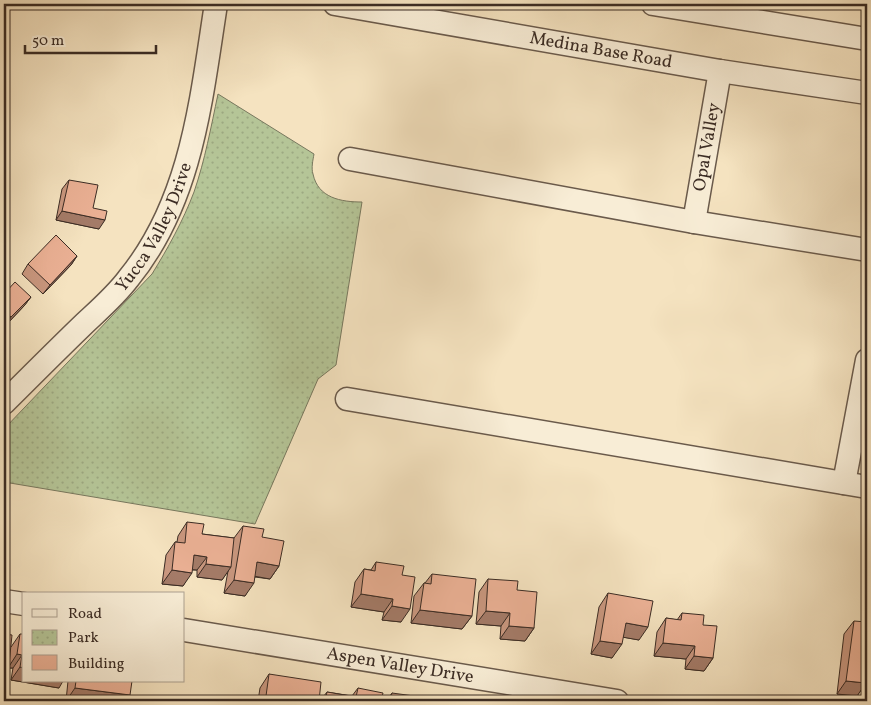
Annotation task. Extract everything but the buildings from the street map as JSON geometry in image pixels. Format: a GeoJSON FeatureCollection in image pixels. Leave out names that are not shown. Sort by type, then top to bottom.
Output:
{"type":"FeatureCollection","features":[{"type":"Feature","properties":{"kind":"street","name":"Yucca Valley Drive"},"geometry":{"type":"LineString","coordinates":[[4,403],[128,280],[150,248],[172,206],[188,160],[199,112],[216,4]]}},
{"type":"Feature","properties":{"kind":"street","name":"Medina Base Road"},"geometry":{"type":"LineString","coordinates":[[335,4],[720,70],[867,93]]}},
{"type":"Feature","properties":{"kind":"street"},"geometry":{"type":"LineString","coordinates":[[653,4],[867,39]]}},
{"type":"Feature","properties":{"kind":"street","name":"Opal Valley"},"geometry":{"type":"LineString","coordinates":[[694,222],[720,70]]}},
{"type":"Feature","properties":{"kind":"street"},"geometry":{"type":"LineString","coordinates":[[350,159],[694,222],[867,250]]}},
{"type":"Feature","properties":{"kind":"street"},"geometry":{"type":"LineString","coordinates":[[844,483],[867,360]]}},
{"type":"Feature","properties":{"kind":"street"},"geometry":{"type":"LineString","coordinates":[[347,399],[867,487]]}},
{"type":"Feature","properties":{"kind":"street"},"geometry":{"type":"LineString","coordinates":[[4,601],[22,604]]}},
{"type":"Feature","properties":{"kind":"street","name":"Aspen Valley Drive"},"geometry":{"type":"LineString","coordinates":[[185,630],[616,701]]}},
{"type":"Feature","properties":{"kind":"green space"},"geometry":{"type":"Polygon","coordinates":[[[218,94],[314,154],[313,174],[316,182],[325,193],[346,201],[362,202],[336,365],[318,379],[255,524],[4,482],[4,429],[152,274],[169,244],[185,213],[198,180],[218,94]]]}}]}
